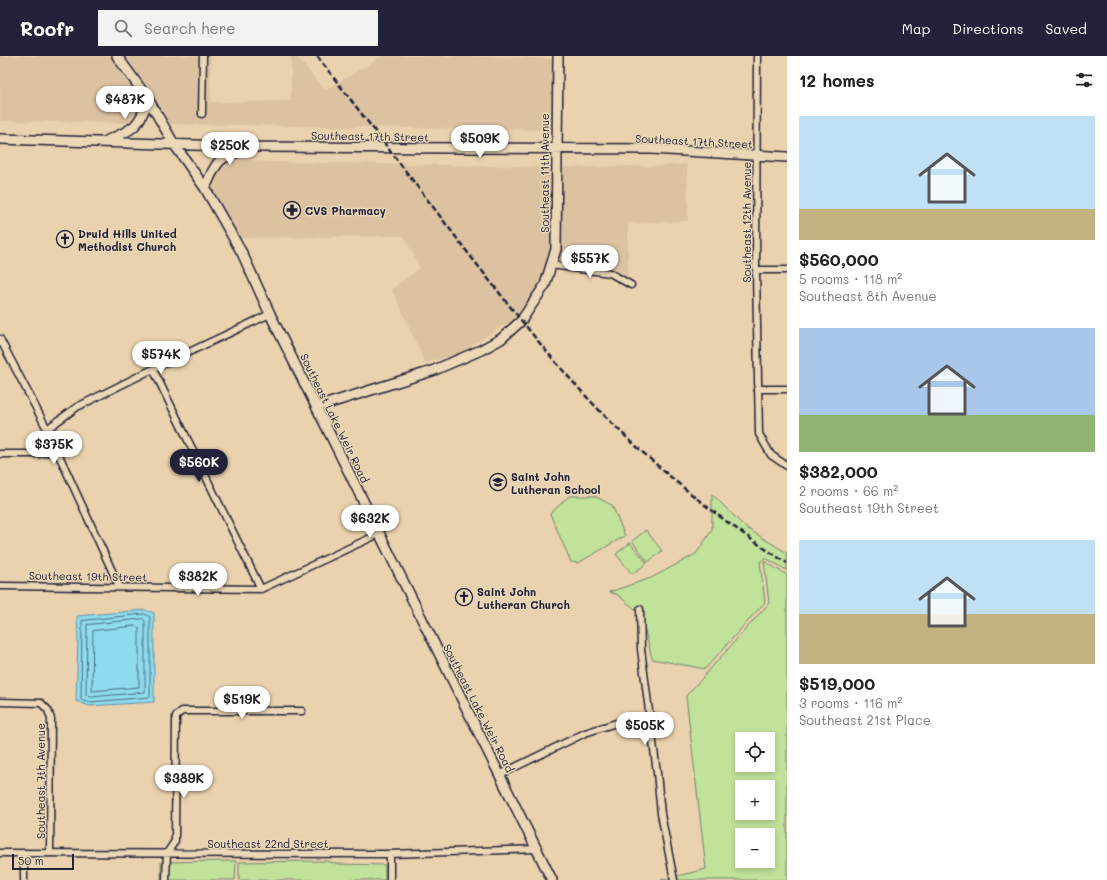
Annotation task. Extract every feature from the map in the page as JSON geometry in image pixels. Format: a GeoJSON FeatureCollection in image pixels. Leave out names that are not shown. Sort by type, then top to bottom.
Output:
{"type":"FeatureCollection","features":[{"type":"Feature","properties":{"kind":"main road","name":"Southeast Lake Weir Road"},"geometry":{"type":"LineString","coordinates":[[117,56],[148,99],[174,144],[205,188],[242,254],[270,314],[552,880]]}},
{"type":"Feature","properties":{"kind":"main road","name":"Southeast 11th Avenue"},"geometry":{"type":"LineString","coordinates":[[317,407],[432,371],[501,340],[521,321],[545,285],[556,249],[558,56]]}},
{"type":"Feature","properties":{"kind":"main road"},"geometry":{"type":"LineString","coordinates":[[104,142],[126,133],[135,126],[143,114],[148,99]]}},
{"type":"Feature","properties":{"kind":"main road","name":"Southeast 17th Street"},"geometry":{"type":"LineString","coordinates":[[0,139],[258,147],[651,149],[787,158]]}},
{"type":"Feature","properties":{"kind":"main road"},"geometry":{"type":"LineString","coordinates":[[205,188],[216,165],[223,157],[258,147]]}},
{"type":"Feature","properties":{"kind":"street"},"geometry":{"type":"LineString","coordinates":[[202,114],[203,56]]}},
{"type":"Feature","properties":{"kind":"street","name":"Southeast 12th Avenue"},"geometry":{"type":"LineString","coordinates":[[757,56],[756,270],[758,389]]}},
{"type":"Feature","properties":{"kind":"street"},"geometry":{"type":"LineString","coordinates":[[551,265],[610,273],[631,286]]}},
{"type":"Feature","properties":{"kind":"street"},"geometry":{"type":"LineString","coordinates":[[756,270],[787,270]]}},
{"type":"Feature","properties":{"kind":"street"},"geometry":{"type":"LineString","coordinates":[[47,429],[77,407],[153,369],[270,314]]}},
{"type":"Feature","properties":{"kind":"street"},"geometry":{"type":"LineString","coordinates":[[0,338],[47,429],[119,586]]}},
{"type":"Feature","properties":{"kind":"street"},"geometry":{"type":"LineString","coordinates":[[153,369],[261,589]]}},
{"type":"Feature","properties":{"kind":"street"},"geometry":{"type":"LineString","coordinates":[[787,389],[758,389],[759,434],[771,455],[787,466]]}},
{"type":"Feature","properties":{"kind":"street"},"geometry":{"type":"LineString","coordinates":[[0,454],[39,454],[57,450]]}},
{"type":"Feature","properties":{"kind":"street","name":"Southeast 19th Street"},"geometry":{"type":"LineString","coordinates":[[0,586],[119,586],[261,589],[379,534]]}},
{"type":"Feature","properties":{"kind":"street"},"geometry":{"type":"LineString","coordinates":[[640,609],[641,650],[657,773],[660,814],[674,880]]}},
{"type":"Feature","properties":{"kind":"street","name":"Southeast 7th Avenue"},"geometry":{"type":"LineString","coordinates":[[0,702],[41,703],[48,710],[51,719],[50,853]]}},
{"type":"Feature","properties":{"kind":"street"},"geometry":{"type":"LineString","coordinates":[[166,880],[166,853],[175,841],[176,716],[182,711],[302,711]]}},
{"type":"Feature","properties":{"kind":"street"},"geometry":{"type":"LineString","coordinates":[[499,775],[584,733],[616,723],[651,724]]}},
{"type":"Feature","properties":{"kind":"street","name":"Southeast 22nd Street"},"geometry":{"type":"LineString","coordinates":[[0,853],[390,854],[536,849]]}},
{"type":"Feature","properties":{"kind":"street"},"geometry":{"type":"LineString","coordinates":[[24,853],[24,880]]}},
{"type":"Feature","properties":{"kind":"street"},"geometry":{"type":"LineString","coordinates":[[390,854],[390,880]]}},
{"type":"Feature","properties":{"kind":"shaded area"},"geometry":{"type":"Polygon","coordinates":[[[0,56],[112,56],[143,100],[140,112],[131,123],[0,121],[0,56]]]}},
{"type":"Feature","properties":{"kind":"shaded area"},"geometry":{"type":"Polygon","coordinates":[[[122,56],[199,56],[198,119],[206,119],[208,56],[210,56],[211,102],[291,101],[291,56],[296,56],[325,90],[383,56],[463,56],[553,59],[552,130],[167,124],[153,99],[153,96],[150,95],[122,56]]]}},
{"type":"Feature","properties":{"kind":"shaded area"},"geometry":{"type":"Polygon","coordinates":[[[228,161],[552,167],[552,248],[542,282],[521,314],[509,325],[507,323],[458,354],[425,363],[392,289],[420,268],[404,236],[238,238],[210,188],[219,168],[228,161]]]}},
{"type":"Feature","properties":{"kind":"shaded area"},"geometry":{"type":"Polygon","coordinates":[[[687,164],[688,221],[628,223],[628,280],[609,276],[594,264],[557,260],[560,167],[687,164]]]}},
{"type":"Feature","properties":{"kind":"green space"},"geometry":{"type":"Polygon","coordinates":[[[712,494],[745,527],[787,553],[787,570],[765,558],[760,562],[765,602],[705,669],[652,659],[641,614],[618,595],[609,592],[651,578],[696,554],[712,530],[712,494]]]}},
{"type":"Feature","properties":{"kind":"green space"},"geometry":{"type":"Polygon","coordinates":[[[569,496],[594,496],[612,505],[625,536],[578,563],[571,562],[550,514],[569,496]]]}},
{"type":"Feature","properties":{"kind":"green space"},"geometry":{"type":"Polygon","coordinates":[[[646,530],[662,551],[648,562],[632,541],[646,530]]]}},
{"type":"Feature","properties":{"kind":"green space"},"geometry":{"type":"Polygon","coordinates":[[[630,543],[647,563],[632,574],[616,554],[630,543]]]}},
{"type":"Feature","properties":{"kind":"green space"},"geometry":{"type":"Polygon","coordinates":[[[764,561],[787,575],[787,880],[661,880],[706,869],[686,696],[769,603],[764,561]]]}},
{"type":"Feature","properties":{"kind":"green space"},"geometry":{"type":"Polygon","coordinates":[[[236,861],[235,880],[161,880],[161,862],[236,861]]]}},
{"type":"Feature","properties":{"kind":"green space"},"geometry":{"type":"Polygon","coordinates":[[[326,861],[339,864],[385,865],[385,880],[239,880],[239,862],[326,861]]]}},
{"type":"Feature","properties":{"kind":"water"},"geometry":{"type":"Polygon","coordinates":[[[145,610],[154,613],[154,702],[89,706],[76,701],[78,639],[77,616],[145,610]]]}},
{"type":"Feature","properties":{"kind":"railway"},"geometry":{"type":"LineString","coordinates":[[317,56],[504,299],[579,389],[620,431],[679,484],[721,517],[787,563]]}},
{"type":"Feature","properties":{"kind":"place","name":"CVS Pharmacy"},"geometry":{"type":"Point","coordinates":[292,210]}},
{"type":"Feature","properties":{"kind":"place","name":"Druid Hills United Methodist Church"},"geometry":{"type":"Point","coordinates":[65,239]}},
{"type":"Feature","properties":{"kind":"place","name":"Saint John Lutheran School"},"geometry":{"type":"Point","coordinates":[498,482]}},
{"type":"Feature","properties":{"kind":"place","name":"Saint John Lutheran Church"},"geometry":{"type":"Point","coordinates":[464,597]}}]}
